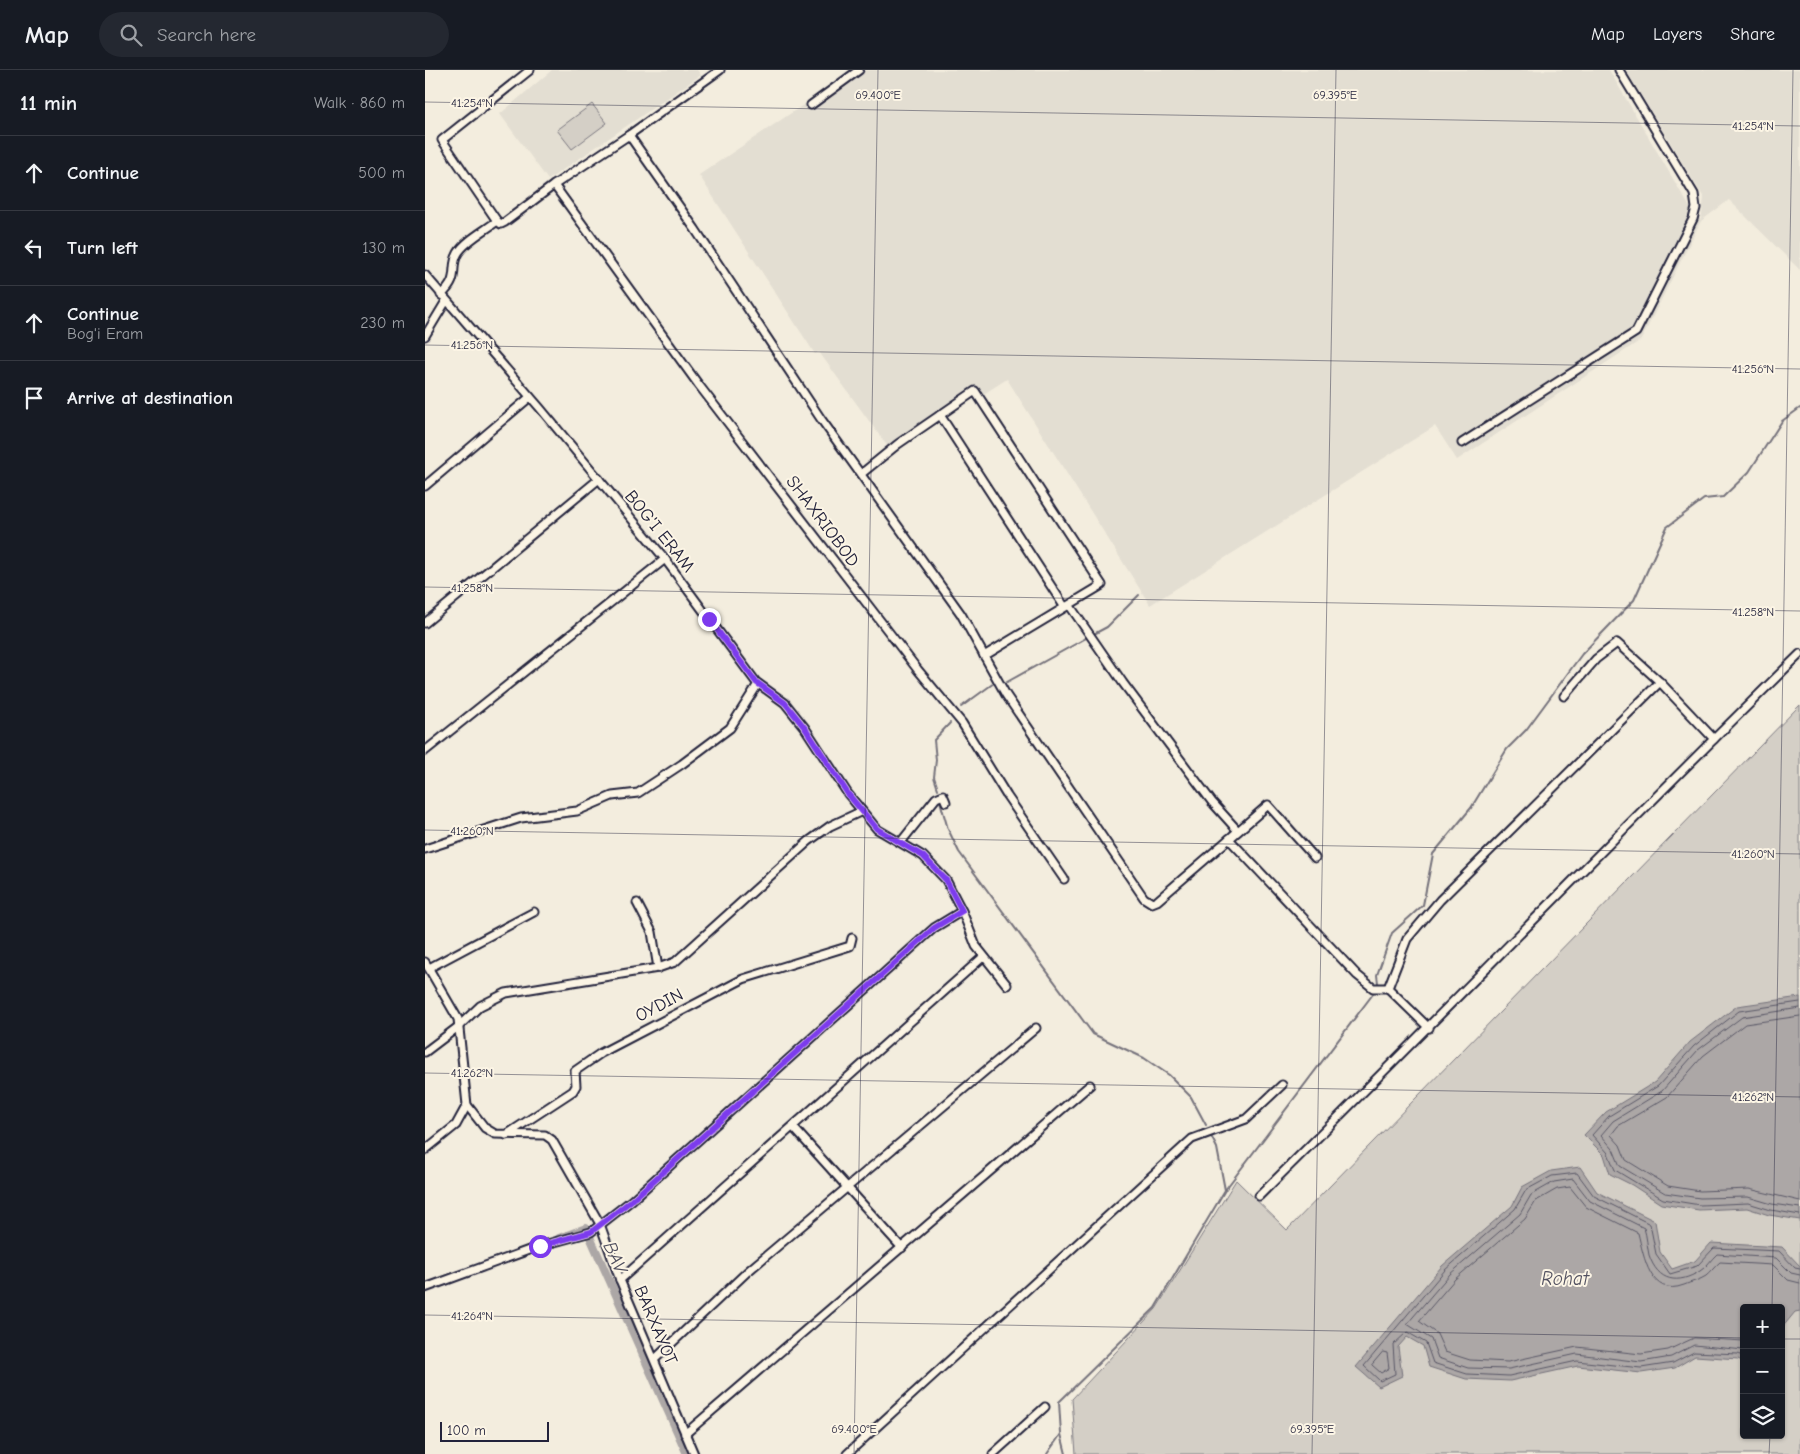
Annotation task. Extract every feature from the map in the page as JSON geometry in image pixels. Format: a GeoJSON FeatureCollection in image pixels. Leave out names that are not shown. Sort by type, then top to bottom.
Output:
{"type":"FeatureCollection","features":[{"type":"Feature","properties":{"kind":"street"},"geometry":{"type":"LineString","coordinates":[[530,70],[442,140],[497,221],[501,224],[720,70]]}},
{"type":"Feature","properties":{"kind":"street"},"geometry":{"type":"LineString","coordinates":[[703,70],[709,78]]}},
{"type":"Feature","properties":{"kind":"street"},"geometry":{"type":"LineString","coordinates":[[811,105],[859,70]]}},
{"type":"Feature","properties":{"kind":"street"},"geometry":{"type":"LineString","coordinates":[[1462,443],[1636,332],[1693,219],[1696,208],[1694,194],[1619,70]]}},
{"type":"Feature","properties":{"kind":"street"},"geometry":{"type":"LineString","coordinates":[[629,135],[861,474],[961,614],[1007,695],[1147,900],[1152,903],[1157,901],[1268,805],[1315,858]]}},
{"type":"Feature","properties":{"kind":"street","name":"SHAXRIOBOD"},"geometry":{"type":"LineString","coordinates":[[554,185],[698,384],[918,670],[962,723],[1064,879]]}},
{"type":"Feature","properties":{"kind":"street"},"geometry":{"type":"LineString","coordinates":[[425,336],[454,279],[458,253],[497,221]]}},
{"type":"Feature","properties":{"kind":"street","name":"BOG'I ERAM"},"geometry":{"type":"LineString","coordinates":[[425,276],[530,397],[665,559],[759,684],[785,703],[805,728],[848,794],[877,829],[923,856],[946,880],[962,911],[973,940],[983,957],[1007,985]]}},
{"type":"Feature","properties":{"kind":"street"},"geometry":{"type":"LineString","coordinates":[[861,474],[898,444],[975,391],[1102,585],[984,656]]}},
{"type":"Feature","properties":{"kind":"street"},"geometry":{"type":"LineString","coordinates":[[425,486],[530,397]]}},
{"type":"Feature","properties":{"kind":"street"},"geometry":{"type":"LineString","coordinates":[[940,415],[1067,606],[1212,802],[1238,830]]}},
{"type":"Feature","properties":{"kind":"street"},"geometry":{"type":"LineString","coordinates":[[425,623],[599,479]]}},
{"type":"Feature","properties":{"kind":"street"},"geometry":{"type":"LineString","coordinates":[[425,752],[665,559]]}},
{"type":"Feature","properties":{"kind":"street"},"geometry":{"type":"LineString","coordinates":[[1564,696],[1596,659],[1617,643],[1660,682],[1714,739]]}},
{"type":"Feature","properties":{"kind":"street"},"geometry":{"type":"LineString","coordinates":[[1259,1196],[1429,1028],[1800,654]]}},
{"type":"Feature","properties":{"kind":"street"},"geometry":{"type":"LineString","coordinates":[[1388,988],[1407,939],[1440,900],[1660,682]]}},
{"type":"Feature","properties":{"kind":"street"},"geometry":{"type":"LineString","coordinates":[[425,849],[521,818],[577,811],[612,796],[638,793],[682,764],[730,728],[759,684]]}},
{"type":"Feature","properties":{"kind":"street"},"geometry":{"type":"LineString","coordinates":[[901,842],[936,798],[943,795],[946,802]]}},
{"type":"Feature","properties":{"kind":"street"},"geometry":{"type":"LineString","coordinates":[[425,1052],[458,1027],[480,1006],[506,993],[658,968],[675,962],[809,841],[830,826],[862,811]]}},
{"type":"Feature","properties":{"kind":"street"},"geometry":{"type":"LineString","coordinates":[[1229,840],[1357,976],[1373,988],[1388,988],[1429,1028]]}},
{"type":"Feature","properties":{"kind":"street"},"geometry":{"type":"LineString","coordinates":[[637,903],[652,932],[658,968]]}},
{"type":"Feature","properties":{"kind":"street"},"geometry":{"type":"LineString","coordinates":[[425,1288],[540,1246],[591,1232],[632,1200],[934,928],[962,911]]}},
{"type":"Feature","properties":{"kind":"street"},"geometry":{"type":"LineString","coordinates":[[425,1150],[456,1125],[467,1105],[458,1019],[427,965],[534,912]]}},
{"type":"Feature","properties":{"kind":"street","name":"OYDIN"},"geometry":{"type":"LineString","coordinates":[[505,1135],[573,1091],[575,1071],[601,1053],[743,979],[850,946],[852,938]]}},
{"type":"Feature","properties":{"kind":"street"},"geometry":{"type":"LineString","coordinates":[[620,1280],[983,957]]}},
{"type":"Feature","properties":{"kind":"street"},"geometry":{"type":"LineString","coordinates":[[655,1359],[747,1272],[850,1188],[1036,1028]]}},
{"type":"Feature","properties":{"kind":"street"},"geometry":{"type":"LineString","coordinates":[[685,1434],[1090,1085]]}},
{"type":"Feature","properties":{"kind":"street"},"geometry":{"type":"LineString","coordinates":[[847,1454],[1192,1139],[1246,1119],[1283,1085]]}},
{"type":"Feature","properties":{"kind":"street","name":"BARXAYOT"},"geometry":{"type":"LineString","coordinates":[[467,1105],[485,1128],[495,1134],[545,1135],[552,1140],[599,1224],[620,1280],[694,1454]]}},
{"type":"Feature","properties":{"kind":"street"},"geometry":{"type":"LineString","coordinates":[[793,1127],[850,1188],[902,1248]]}},
{"type":"Feature","properties":{"kind":"street"},"geometry":{"type":"LineString","coordinates":[[993,1454],[1045,1407]]}},
{"type":"Feature","properties":{"kind":"shaded area"},"geometry":{"type":"Polygon","coordinates":[[[552,70],[697,70],[701,75],[548,180],[500,114],[552,70]]]}},
{"type":"Feature","properties":{"kind":"shaded area"},"geometry":{"type":"Polygon","coordinates":[[[855,70],[1609,70],[1689,206],[1701,220],[1704,198],[1626,70],[1800,70],[1800,270],[1729,200],[1701,221],[1641,340],[1457,460],[1435,426],[1150,605],[1007,379],[982,395],[976,387],[888,447],[819,352],[815,354],[699,175],[855,70]]]}},
{"type":"Feature","properties":{"kind":"shaded area"},"geometry":{"type":"Polygon","coordinates":[[[592,104],[607,123],[572,149],[557,130],[592,104]]]}},
{"type":"Feature","properties":{"kind":"shaded area"},"geometry":{"type":"Polygon","coordinates":[[[1800,705],[1800,1454],[1076,1454],[1072,1399],[1156,1309],[1236,1180],[1287,1230],[1800,705]]]}},
{"type":"Feature","properties":{"kind":"water"},"geometry":{"type":"Polygon","coordinates":[[[1800,997],[1800,1220],[1769,1215],[1747,1208],[1699,1210],[1661,1204],[1632,1185],[1610,1174],[1604,1155],[1584,1135],[1606,1112],[1655,1082],[1690,1042],[1737,1006],[1800,997]]]}},
{"type":"Feature","properties":{"kind":"water","name":"Rohat"},"geometry":{"type":"Polygon","coordinates":[[[1580,1167],[1597,1192],[1655,1221],[1660,1252],[1672,1269],[1695,1261],[1711,1243],[1782,1247],[1800,1266],[1800,1311],[1795,1312],[1785,1324],[1785,1304],[1740,1304],[1740,1360],[1695,1356],[1675,1368],[1641,1373],[1578,1366],[1510,1381],[1466,1379],[1429,1367],[1423,1346],[1407,1337],[1398,1347],[1402,1376],[1379,1387],[1356,1367],[1442,1266],[1512,1206],[1522,1187],[1551,1171],[1580,1167]]]}},
{"type":"Feature","properties":{"kind":"waterway"},"geometry":{"type":"LineString","coordinates":[[1378,983],[1377,975],[1392,933],[1423,905],[1433,854],[1471,808],[1507,749],[1526,730],[1582,654],[1634,600],[1667,527],[1704,499],[1723,497],[1749,472],[1782,421],[1800,408]]}},
{"type":"Feature","properties":{"kind":"waterway"},"geometry":{"type":"LineString","coordinates":[[1092,635],[1107,627],[1139,595]]}},
{"type":"Feature","properties":{"kind":"waterway"},"geometry":{"type":"LineString","coordinates":[[1007,682],[1088,637]]}},
{"type":"Feature","properties":{"kind":"waterway"},"geometry":{"type":"LineString","coordinates":[[961,707],[994,683]]}},
{"type":"Feature","properties":{"kind":"waterway"},"geometry":{"type":"LineString","coordinates":[[938,789],[934,777],[936,760],[934,740],[950,723]]}},
{"type":"Feature","properties":{"kind":"waterway"},"geometry":{"type":"LineString","coordinates":[[940,801],[948,829],[959,852],[1093,1034],[1144,1058],[1169,1075],[1191,1097],[1206,1125]]}},
{"type":"Feature","properties":{"kind":"waterway"},"geometry":{"type":"LineString","coordinates":[[1066,1454],[1061,1434],[1059,1402],[1155,1308],[1225,1190],[1373,994]]}},
{"type":"Feature","properties":{"kind":"waterway"},"geometry":{"type":"LineString","coordinates":[[1212,1138],[1217,1148],[1225,1190]]}},
{"type":"Feature","properties":{"kind":"waterway","name":"BAV"},"geometry":{"type":"LineString","coordinates":[[559,1238],[586,1228],[687,1454]]}},
{"type":"Feature","properties":{"kind":"waterway"},"geometry":{"type":"LineString","coordinates":[[1047,1454],[1061,1434]]}},
{"type":"Feature","properties":{"kind":"route"},"geometry":{"type":"LineString","coordinates":[[540,1246],[591,1232],[632,1200],[934,928],[962,911],[946,880],[923,856],[877,829],[848,794],[805,728],[785,703],[756,682],[709,619]]}}]}
